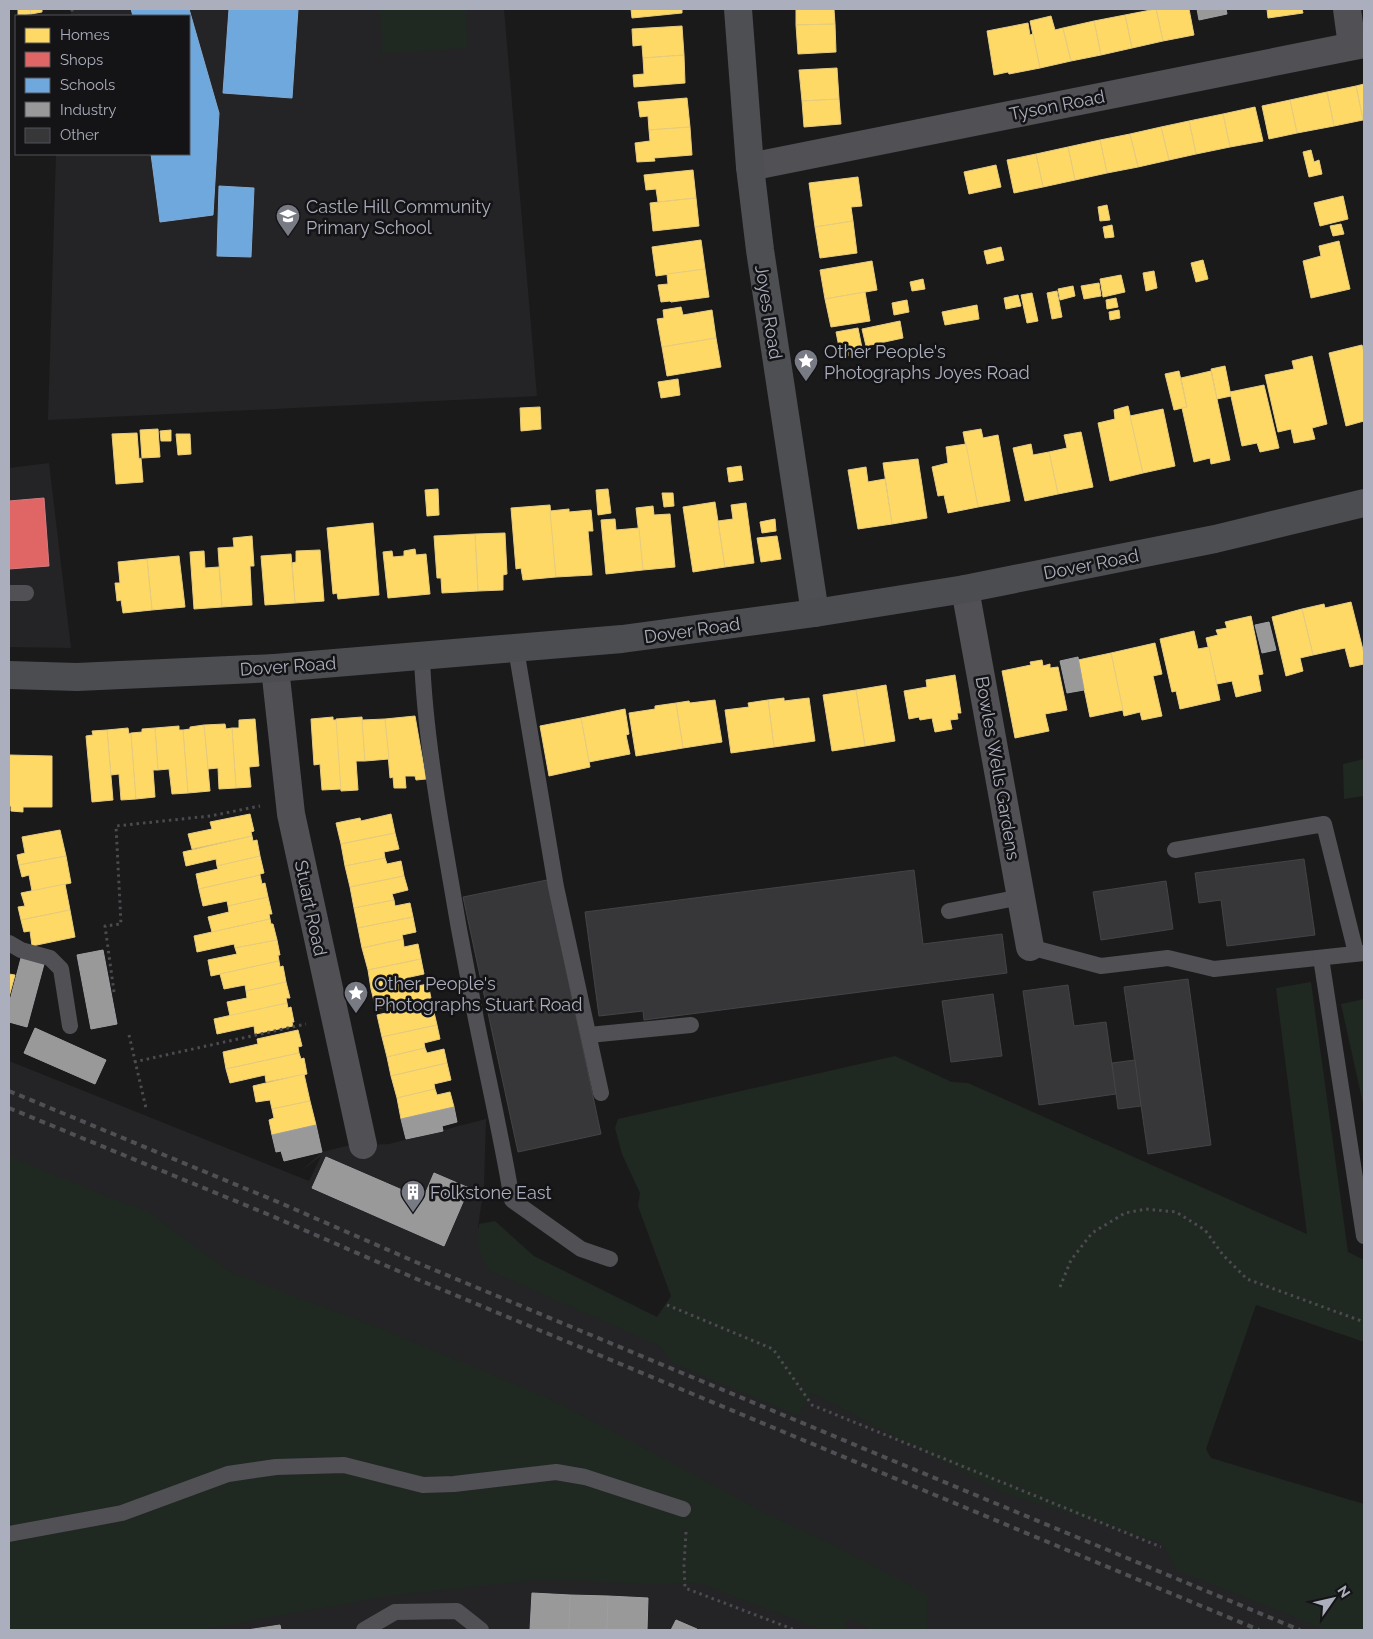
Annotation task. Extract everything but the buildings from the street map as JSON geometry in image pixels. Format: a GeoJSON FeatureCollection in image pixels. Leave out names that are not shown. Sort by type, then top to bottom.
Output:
{"type":"FeatureCollection","features":[{"type":"Feature","properties":{"kind":"main road","name":"Dover Road"},"geometry":{"type":"LineString","coordinates":[[9,676],[77,677],[275,668],[622,639],[815,613],[965,590],[1215,539],[1364,502]]}},
{"type":"Feature","properties":{"kind":"street","name":"Joyes Road"},"geometry":{"type":"LineString","coordinates":[[738,9],[750,167],[760,250],[815,613]]}},
{"type":"Feature","properties":{"kind":"street"},"geometry":{"type":"LineString","coordinates":[[1348,9],[1358,45]]}},
{"type":"Feature","properties":{"kind":"street","name":"Tyson Road"},"geometry":{"type":"LineString","coordinates":[[750,167],[1358,45]]}},
{"type":"Feature","properties":{"kind":"street","name":"Bowles Wells Gardens"},"geometry":{"type":"LineString","coordinates":[[965,590],[1030,947]]}},
{"type":"Feature","properties":{"kind":"street","name":"Stuart Road"},"geometry":{"type":"LineString","coordinates":[[275,668],[290,814],[363,1145]]}},
{"type":"Feature","properties":{"kind":"lane"},"geometry":{"type":"LineString","coordinates":[[9,593],[26,593]]}},
{"type":"Feature","properties":{"kind":"lane"},"geometry":{"type":"LineString","coordinates":[[516,649],[556,887],[601,1093]]}},
{"type":"Feature","properties":{"kind":"lane"},"geometry":{"type":"LineString","coordinates":[[422,656],[423,685],[434,783],[476,1018],[512,1200],[580,1250],[610,1259]]}},
{"type":"Feature","properties":{"kind":"lane"},"geometry":{"type":"LineString","coordinates":[[1030,947],[1100,966],[1168,958],[1214,969],[1360,953],[1324,824],[1175,850]]}},
{"type":"Feature","properties":{"kind":"lane"},"geometry":{"type":"LineString","coordinates":[[949,911],[1021,897]]}},
{"type":"Feature","properties":{"kind":"lane"},"geometry":{"type":"LineString","coordinates":[[9,943],[21,950],[50,958],[61,970],[70,1026]]}},
{"type":"Feature","properties":{"kind":"lane"},"geometry":{"type":"LineString","coordinates":[[1321,958],[1364,1236]]}},
{"type":"Feature","properties":{"kind":"lane"},"geometry":{"type":"LineString","coordinates":[[589,1035],[691,1025]]}},
{"type":"Feature","properties":{"kind":"lane"},"geometry":{"type":"LineString","coordinates":[[9,1534],[122,1513],[228,1474],[276,1467],[344,1466],[423,1485],[454,1484],[556,1472],[585,1477],[683,1509]]}},
{"type":"Feature","properties":{"kind":"lane"},"geometry":{"type":"LineString","coordinates":[[364,1630],[395,1612],[457,1611],[481,1630]]}},
{"type":"Feature","properties":{"kind":"path"},"geometry":{"type":"LineString","coordinates":[[114,992],[106,926],[121,924],[116,826],[210,816],[263,805]]}},
{"type":"Feature","properties":{"kind":"path"},"geometry":{"type":"LineString","coordinates":[[134,1062],[310,1024]]}},
{"type":"Feature","properties":{"kind":"path"},"geometry":{"type":"LineString","coordinates":[[128,1035],[146,1108]]}},
{"type":"Feature","properties":{"kind":"path"},"geometry":{"type":"LineString","coordinates":[[1060,1288],[1071,1260],[1092,1233],[1125,1213],[1146,1209],[1176,1212],[1205,1230],[1223,1255],[1247,1279],[1364,1322]]}},
{"type":"Feature","properties":{"kind":"path"},"geometry":{"type":"LineString","coordinates":[[667,1305],[773,1349],[812,1405],[1161,1547]]}},
{"type":"Feature","properties":{"kind":"path"},"geometry":{"type":"LineString","coordinates":[[683,1509],[686,1515],[684,1588],[794,1630]]}},
{"type":"Feature","properties":{"kind":"shaded area","name":"Castle Hill Community Primary School"},"geometry":{"type":"Polygon","coordinates":[[[71,9],[504,9],[537,396],[48,420],[56,155],[190,155],[190,15],[71,15],[71,9]]]}},
{"type":"Feature","properties":{"kind":"shaded area"},"geometry":{"type":"Polygon","coordinates":[[[380,9],[466,9],[468,49],[382,53],[380,9]]]}},
{"type":"Feature","properties":{"kind":"shaded area"},"geometry":{"type":"Polygon","coordinates":[[[49,463],[71,648],[9,647],[9,468],[49,463]]]}},
{"type":"Feature","properties":{"kind":"shaded area"},"geometry":{"type":"Polygon","coordinates":[[[1364,759],[1364,796],[1344,799],[1343,764],[1364,759]]]}},
{"type":"Feature","properties":{"kind":"shaded area"},"geometry":{"type":"Polygon","coordinates":[[[1311,982],[1348,1252],[1364,1260],[1364,1342],[1256,1305],[1206,1449],[1211,1458],[1364,1504],[1364,1630],[1326,1630],[1176,1570],[1162,1543],[1003,1493],[812,1393],[798,1416],[673,1363],[659,1346],[490,1271],[478,1250],[479,1224],[495,1221],[534,1256],[657,1317],[671,1296],[638,1206],[640,1193],[622,1154],[615,1128],[618,1119],[895,1056],[952,1082],[968,1083],[1307,1234],[1276,988],[1311,982]]]}},
{"type":"Feature","properties":{"kind":"shaded area"},"geometry":{"type":"Polygon","coordinates":[[[1364,999],[1364,1108],[1341,1004],[1364,999]]]}},
{"type":"Feature","properties":{"kind":"shaded area"},"geometry":{"type":"Polygon","coordinates":[[[9,1061],[309,1181],[321,1156],[300,1172],[322,1152],[346,1146],[389,1144],[486,1119],[484,1186],[478,1227],[573,1281],[1364,1630],[9,1630],[9,1061]]]}},
{"type":"Feature","properties":{"kind":"shaded area"},"geometry":{"type":"Polygon","coordinates":[[[9,1156],[108,1197],[146,1210],[230,1272],[370,1324],[547,1397],[767,1514],[828,1542],[928,1595],[927,1630],[872,1630],[849,1618],[844,1630],[821,1630],[699,1583],[659,1584],[537,1580],[390,1596],[202,1630],[9,1630],[9,1156]]]}},
{"type":"Feature","properties":{"kind":"railway"},"geometry":{"type":"LineString","coordinates":[[9,1091],[1300,1630]]}},
{"type":"Feature","properties":{"kind":"railway"},"geometry":{"type":"LineString","coordinates":[[9,1108],[272,1216],[419,1280],[1259,1630]]}},
{"type":"Feature","properties":{"kind":"place","name":"Castle Hill Community Primary School"},"geometry":{"type":"Point","coordinates":[288,237]}},
{"type":"Feature","properties":{"kind":"place","name":"Other People's Photographs Joyes Road"},"geometry":{"type":"Point","coordinates":[806,382]}},
{"type":"Feature","properties":{"kind":"place","name":"Other People's Photographs Stuart Road"},"geometry":{"type":"Point","coordinates":[356,1014]}},
{"type":"Feature","properties":{"kind":"place","name":"Folkstone East"},"geometry":{"type":"Point","coordinates":[413,1213]}}]}
